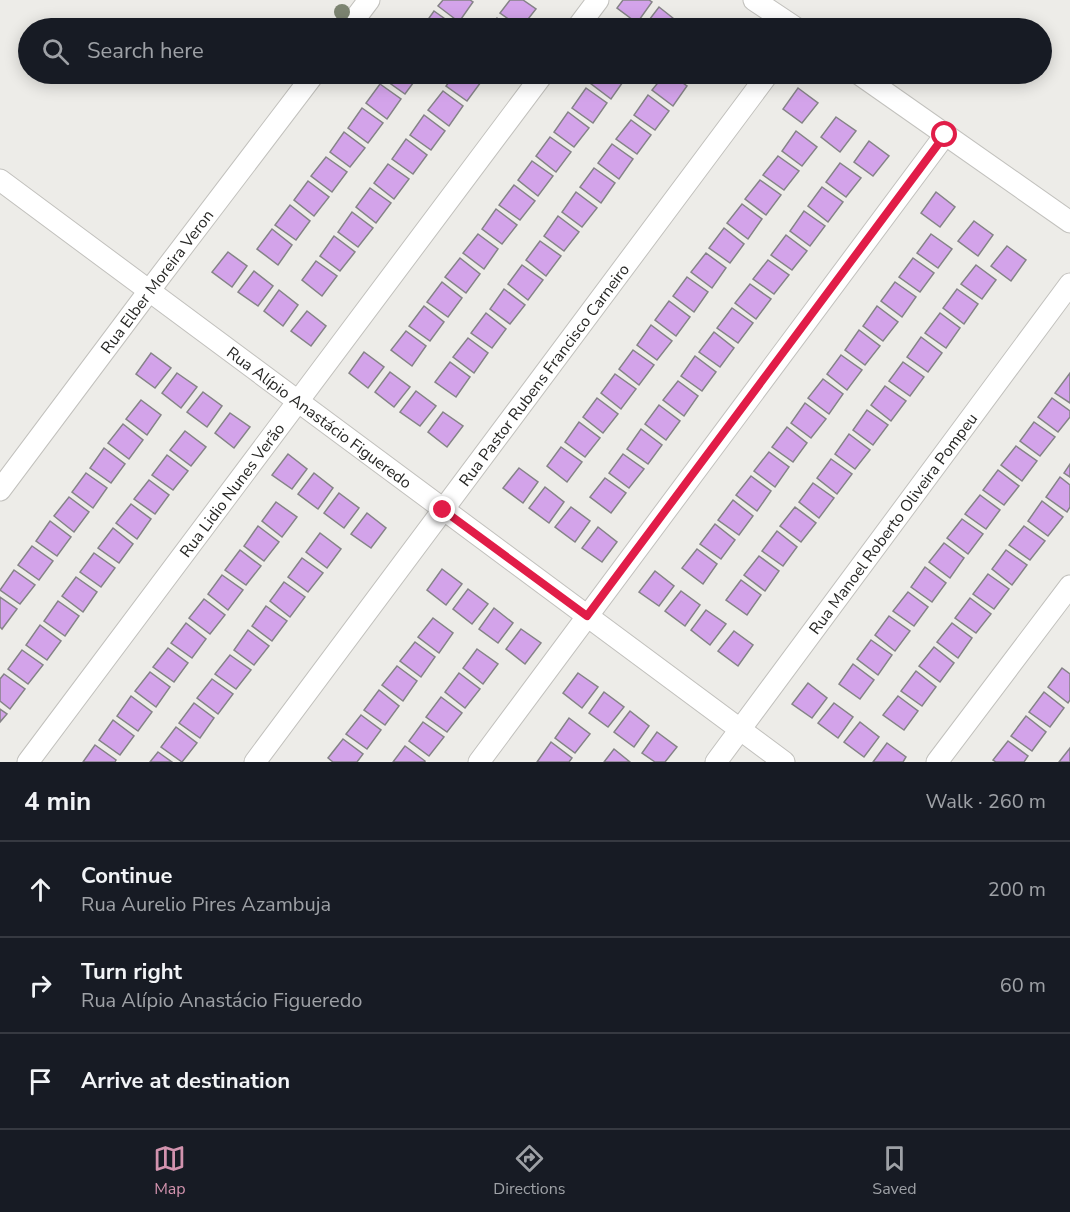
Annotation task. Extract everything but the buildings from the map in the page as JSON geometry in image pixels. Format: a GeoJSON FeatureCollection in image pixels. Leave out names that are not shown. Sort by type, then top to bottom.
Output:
{"type":"FeatureCollection","features":[{"type":"Feature","properties":{"kind":"street"},"geometry":{"type":"LineString","coordinates":[[356,18],[369,0]]}},
{"type":"Feature","properties":{"kind":"street"},"geometry":{"type":"LineString","coordinates":[[584,18],[598,0]]}},
{"type":"Feature","properties":{"kind":"street"},"geometry":{"type":"LineString","coordinates":[[754,0],[781,18]]}},
{"type":"Feature","properties":{"kind":"street","name":"Rua Elber Moreira Veron"},"geometry":{"type":"LineString","coordinates":[[0,490],[306,84]]}},
{"type":"Feature","properties":{"kind":"street","name":"Rua Lidio Nunes Verão"},"geometry":{"type":"LineString","coordinates":[[28,762],[536,84]]}},
{"type":"Feature","properties":{"kind":"street","name":"Rua Pastor Rubens Francisco Carneiro"},"geometry":{"type":"LineString","coordinates":[[255,762],[761,84]]}},
{"type":"Feature","properties":{"kind":"street"},"geometry":{"type":"LineString","coordinates":[[873,84],[1070,222]]}},
{"type":"Feature","properties":{"kind":"street"},"geometry":{"type":"LineString","coordinates":[[479,762],[945,135]]}},
{"type":"Feature","properties":{"kind":"street","name":"Rua Alípio Anastácio Figueredo"},"geometry":{"type":"LineString","coordinates":[[0,180],[784,762]]}},
{"type":"Feature","properties":{"kind":"street","name":"Rua Manoel Roberto Oliveira Pompeu"},"geometry":{"type":"LineString","coordinates":[[716,762],[1070,284]]}},
{"type":"Feature","properties":{"kind":"street"},"geometry":{"type":"LineString","coordinates":[[937,762],[1070,586]]}},
{"type":"Feature","properties":{"kind":"route"},"geometry":{"type":"LineString","coordinates":[[443,510],[587,616],[945,135]]}}]}
